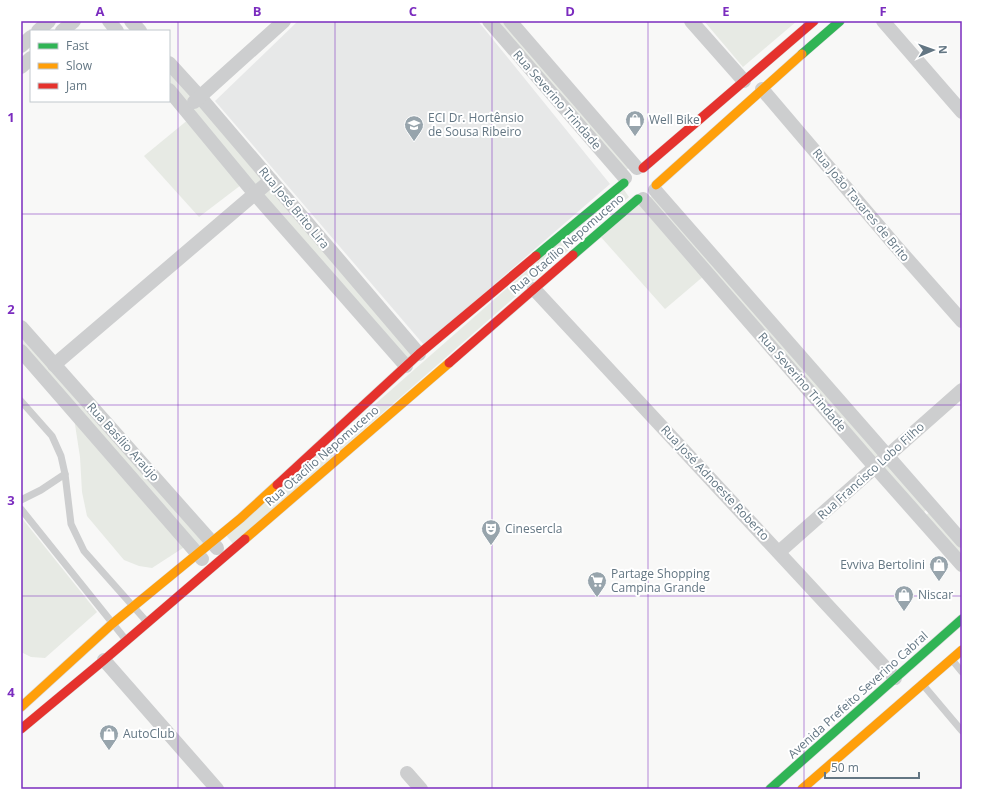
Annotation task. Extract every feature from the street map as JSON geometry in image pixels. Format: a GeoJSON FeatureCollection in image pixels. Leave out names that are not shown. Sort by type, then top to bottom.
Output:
{"type":"FeatureCollection","features":[{"type":"Feature","properties":{"kind":"street"},"geometry":{"type":"LineString","coordinates":[[39,30],[49,21]]}},
{"type":"Feature","properties":{"kind":"street"},"geometry":{"type":"LineString","coordinates":[[63,30],[74,21]]}},
{"type":"Feature","properties":{"kind":"street"},"geometry":{"type":"LineString","coordinates":[[108,21],[116,30]]}},
{"type":"Feature","properties":{"kind":"street"},"geometry":{"type":"LineString","coordinates":[[131,21],[139,30]]}},
{"type":"Feature","properties":{"kind":"street"},"geometry":{"type":"LineString","coordinates":[[186,110],[284,21]]}},
{"type":"Feature","properties":{"kind":"street","name":"Rua Severino Trindade"},"geometry":{"type":"LineString","coordinates":[[489,21],[631,191],[962,565]]}},
{"type":"Feature","properties":{"kind":"street","name":"Rua Severino Trindade"},"geometry":{"type":"LineString","coordinates":[[510,21],[649,177],[962,541]]}},
{"type":"Feature","properties":{"kind":"street"},"geometry":{"type":"LineString","coordinates":[[691,21],[744,81]]}},
{"type":"Feature","properties":{"kind":"street"},"geometry":{"type":"LineString","coordinates":[[649,177],[632,170],[631,191],[648,197],[649,177],[744,81],[814,21]]}},
{"type":"Feature","properties":{"kind":"street"},"geometry":{"type":"LineString","coordinates":[[649,177],[762,89],[840,21]]}},
{"type":"Feature","properties":{"kind":"street"},"geometry":{"type":"LineString","coordinates":[[883,21],[962,112]]}},
{"type":"Feature","properties":{"kind":"street"},"geometry":{"type":"LineString","coordinates":[[21,46],[30,38]]}},
{"type":"Feature","properties":{"kind":"street"},"geometry":{"type":"LineString","coordinates":[[21,67],[30,59]]}},
{"type":"Feature","properties":{"kind":"street","name":"Rua José Brito Lira"},"geometry":{"type":"LineString","coordinates":[[170,64],[200,97],[419,354]]}},
{"type":"Feature","properties":{"kind":"street","name":"Rua João Tavares de Brito"},"geometry":{"type":"LineString","coordinates":[[762,89],[894,244],[962,321]]}},
{"type":"Feature","properties":{"kind":"street","name":"Rua José Brito Lira"},"geometry":{"type":"LineString","coordinates":[[170,91],[255,194],[406,366]]}},
{"type":"Feature","properties":{"kind":"street"},"geometry":{"type":"LineString","coordinates":[[54,365],[271,180]]}},
{"type":"Feature","properties":{"kind":"street","name":"Rua Otacílio Nepomuceno"},"geometry":{"type":"LineString","coordinates":[[25,710],[104,660],[127,641],[534,288],[631,191]]}},
{"type":"Feature","properties":{"kind":"street","name":"Rua Otacílio Nepomuceno"},"geometry":{"type":"LineString","coordinates":[[21,729],[25,710],[112,624],[241,518],[419,354],[572,225],[631,191]]}},
{"type":"Feature","properties":{"kind":"street","name":"Rua José Adnoeste Roberto"},"geometry":{"type":"LineString","coordinates":[[534,288],[895,678]]}},
{"type":"Feature","properties":{"kind":"street","name":"Rua Basílio Araújo"},"geometry":{"type":"LineString","coordinates":[[21,327],[224,557]]}},
{"type":"Feature","properties":{"kind":"street","name":"Rua Basílio Araújo"},"geometry":{"type":"LineString","coordinates":[[21,351],[197,553],[211,567]]}},
{"type":"Feature","properties":{"kind":"street","name":"Rua Francisco Lobo Filho"},"geometry":{"type":"LineString","coordinates":[[779,552],[962,390]]}},
{"type":"Feature","properties":{"kind":"street"},"geometry":{"type":"LineString","coordinates":[[921,518],[933,507]]}},
{"type":"Feature","properties":{"kind":"street","name":"Avenida Prefeito Severino Cabral"},"geometry":{"type":"LineString","coordinates":[[770,789],[962,619]]}},
{"type":"Feature","properties":{"kind":"street"},"geometry":{"type":"LineString","coordinates":[[802,789],[962,650]]}},
{"type":"Feature","properties":{"kind":"street"},"geometry":{"type":"LineString","coordinates":[[104,660],[217,789]]}},
{"type":"Feature","properties":{"kind":"street"},"geometry":{"type":"LineString","coordinates":[[407,773],[421,789]]}},
{"type":"Feature","properties":{"kind":"lane"},"geometry":{"type":"LineString","coordinates":[[21,401],[52,436],[61,456],[65,474],[71,524],[84,551],[148,623]]}},
{"type":"Feature","properties":{"kind":"lane"},"geometry":{"type":"LineString","coordinates":[[21,500],[41,490],[65,474]]}},
{"type":"Feature","properties":{"kind":"lane"},"geometry":{"type":"LineString","coordinates":[[21,509],[127,641]]}},
{"type":"Feature","properties":{"kind":"lane"},"geometry":{"type":"LineString","coordinates":[[951,659],[962,672]]}},
{"type":"Feature","properties":{"kind":"lane"},"geometry":{"type":"LineString","coordinates":[[922,684],[962,731]]}},
{"type":"Feature","properties":{"kind":"shaded area","name":"ECI Dr. Hortênsio de Sousa Ribeiro"},"geometry":{"type":"Polygon","coordinates":[[[298,21],[478,21],[610,184],[424,345],[215,101],[298,21]]]}},
{"type":"Feature","properties":{"kind":"shaded area"},"geometry":{"type":"Polygon","coordinates":[[[494,21],[505,21],[631,166],[625,171],[494,21]]]}},
{"type":"Feature","properties":{"kind":"shaded area"},"geometry":{"type":"Polygon","coordinates":[[[704,21],[797,21],[743,67],[704,21]]]}},
{"type":"Feature","properties":{"kind":"shaded area"},"geometry":{"type":"Polygon","coordinates":[[[170,68],[195,96],[186,105],[170,87],[170,68]]]}},
{"type":"Feature","properties":{"kind":"shaded area"},"geometry":{"type":"Polygon","coordinates":[[[202,100],[266,180],[255,189],[190,109],[202,100]]]}},
{"type":"Feature","properties":{"kind":"shaded area"},"geometry":{"type":"Polygon","coordinates":[[[189,119],[241,185],[199,217],[144,156],[189,119]]]}},
{"type":"Feature","properties":{"kind":"shaded area"},"geometry":{"type":"Polygon","coordinates":[[[271,186],[416,355],[406,364],[260,195],[271,186]]]}},
{"type":"Feature","properties":{"kind":"shaded area"},"geometry":{"type":"Polygon","coordinates":[[[622,187],[629,197],[233,544],[226,535],[622,187]]]}},
{"type":"Feature","properties":{"kind":"shaded area"},"geometry":{"type":"Polygon","coordinates":[[[653,195],[885,456],[876,463],[649,198],[653,195]]]}},
{"type":"Feature","properties":{"kind":"shaded area"},"geometry":{"type":"Polygon","coordinates":[[[639,201],[705,275],[665,309],[600,236],[639,201]]]}},
{"type":"Feature","properties":{"kind":"shaded area"},"geometry":{"type":"Polygon","coordinates":[[[21,331],[205,541],[197,550],[21,346],[21,331]]]}},
{"type":"Feature","properties":{"kind":"shaded area"},"geometry":{"type":"Polygon","coordinates":[[[74,418],[186,546],[152,568],[139,566],[124,560],[87,516],[82,492],[80,457],[74,418]]]}},
{"type":"Feature","properties":{"kind":"shaded area"},"geometry":{"type":"Polygon","coordinates":[[[888,458],[929,507],[921,515],[878,467],[888,458]]]}},
{"type":"Feature","properties":{"kind":"shaded area"},"geometry":{"type":"Polygon","coordinates":[[[932,510],[962,544],[962,562],[923,518],[932,510]]]}},
{"type":"Feature","properties":{"kind":"shaded area"},"geometry":{"type":"Polygon","coordinates":[[[21,517],[97,612],[45,658],[31,657],[21,652],[21,517]]]}},
{"type":"Feature","properties":{"kind":"traffic: fast"},"geometry":{"type":"LineString","coordinates":[[802,54],[840,21]]}},
{"type":"Feature","properties":{"kind":"traffic: fast"},"geometry":{"type":"LineString","coordinates":[[536,256],[624,183]]}},
{"type":"Feature","properties":{"kind":"traffic: fast"},"geometry":{"type":"LineString","coordinates":[[573,255],[638,199]]}},
{"type":"Feature","properties":{"kind":"traffic: fast"},"geometry":{"type":"LineString","coordinates":[[770,789],[962,619]]}},
{"type":"Feature","properties":{"kind":"traffic: slow"},"geometry":{"type":"LineString","coordinates":[[656,185],[802,54]]}},
{"type":"Feature","properties":{"kind":"traffic: slow"},"geometry":{"type":"LineString","coordinates":[[245,539],[449,363]]}},
{"type":"Feature","properties":{"kind":"traffic: slow"},"geometry":{"type":"LineString","coordinates":[[21,707],[112,624],[241,518],[277,485]]}},
{"type":"Feature","properties":{"kind":"traffic: slow"},"geometry":{"type":"LineString","coordinates":[[802,789],[962,650]]}},
{"type":"Feature","properties":{"kind":"traffic: jam"},"geometry":{"type":"LineString","coordinates":[[643,168],[814,21]]}},
{"type":"Feature","properties":{"kind":"traffic: jam"},"geometry":{"type":"LineString","coordinates":[[449,363],[573,255]]}},
{"type":"Feature","properties":{"kind":"traffic: jam"},"geometry":{"type":"LineString","coordinates":[[277,485],[419,354],[536,256]]}},
{"type":"Feature","properties":{"kind":"traffic: jam"},"geometry":{"type":"LineString","coordinates":[[21,729],[245,539]]}},
{"type":"Feature","properties":{"kind":"place","name":"Well Bike"},"geometry":{"type":"Point","coordinates":[635,137]}},
{"type":"Feature","properties":{"kind":"place","name":"ECI Dr. Hortênsio de Sousa Ribeiro"},"geometry":{"type":"Point","coordinates":[414,142]}},
{"type":"Feature","properties":{"kind":"place","name":"Cinesercla"},"geometry":{"type":"Point","coordinates":[491,546]}},
{"type":"Feature","properties":{"kind":"place","name":"Evviva Bertolini"},"geometry":{"type":"Point","coordinates":[939,582]}},
{"type":"Feature","properties":{"kind":"place","name":"Partage Shopping Campina Grande"},"geometry":{"type":"Point","coordinates":[597,598]}},
{"type":"Feature","properties":{"kind":"place","name":"Niscar"},"geometry":{"type":"Point","coordinates":[904,612]}},
{"type":"Feature","properties":{"kind":"place","name":"AutoClub"},"geometry":{"type":"Point","coordinates":[109,751]}}]}
